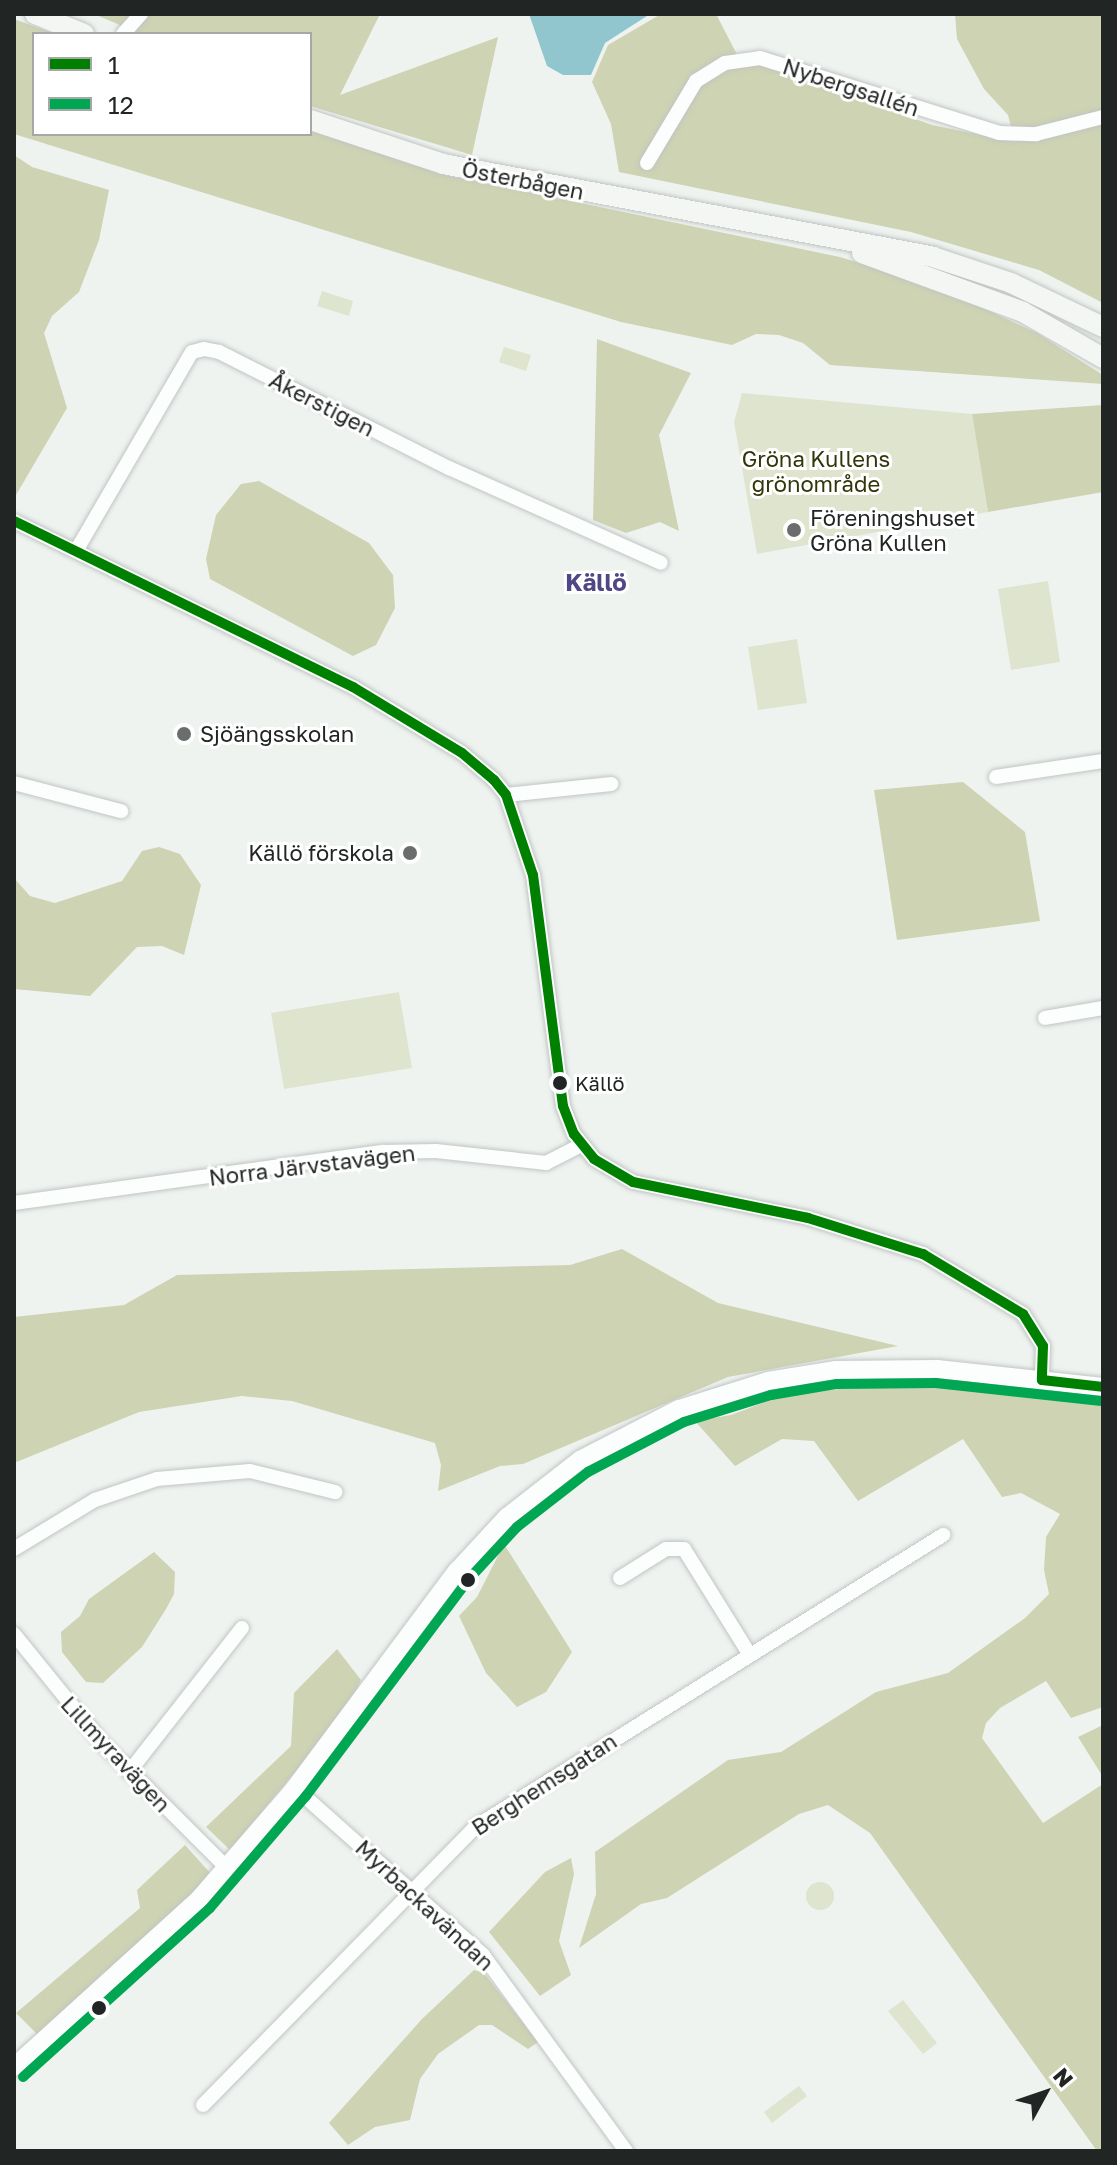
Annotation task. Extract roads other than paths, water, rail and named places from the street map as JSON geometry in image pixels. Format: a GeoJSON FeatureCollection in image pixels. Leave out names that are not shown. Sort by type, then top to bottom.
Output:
{"type":"FeatureCollection","features":[{"type":"Feature","properties":{"kind":"main road"},"geometry":{"type":"LineString","coordinates":[[35,14],[79,32]]}},
{"type":"Feature","properties":{"kind":"main road","name":"Österbågen"},"geometry":{"type":"LineString","coordinates":[[312,121],[443,164],[933,257],[1011,283],[1103,327]]}},
{"type":"Feature","properties":{"kind":"main road","name":"Österbågen"},"geometry":{"type":"LineString","coordinates":[[741,222],[932,276],[1023,312],[1103,358]]}},
{"type":"Feature","properties":{"kind":"street"},"geometry":{"type":"LineString","coordinates":[[125,32],[141,14]]}},
{"type":"Feature","properties":{"kind":"street","name":"Nybergsallén"},"geometry":{"type":"LineString","coordinates":[[647,163],[696,81],[725,63],[760,58],[999,133],[1036,134],[1103,117]]}},
{"type":"Feature","properties":{"kind":"street","name":"Åkerstigen"},"geometry":{"type":"LineString","coordinates":[[76,551],[192,352],[204,349],[219,352],[449,468],[661,563]]}},
{"type":"Feature","properties":{"kind":"street"},"geometry":{"type":"LineString","coordinates":[[14,521],[353,687],[462,753],[506,795],[533,875],[558,1083],[581,1145],[608,1171],[633,1182],[808,1218],[931,1258],[1023,1314],[1043,1346],[1042,1380]]}},
{"type":"Feature","properties":{"kind":"street"},"geometry":{"type":"LineString","coordinates":[[996,777],[1103,761]]}},
{"type":"Feature","properties":{"kind":"street"},"geometry":{"type":"LineString","coordinates":[[14,783],[121,811]]}},
{"type":"Feature","properties":{"kind":"street"},"geometry":{"type":"LineString","coordinates":[[506,795],[611,784]]}},
{"type":"Feature","properties":{"kind":"street"},"geometry":{"type":"LineString","coordinates":[[1045,1018],[1103,1008]]}},
{"type":"Feature","properties":{"kind":"street","name":"Norra Järvstavägen"},"geometry":{"type":"LineString","coordinates":[[14,1203],[383,1152],[436,1151],[546,1163],[581,1145]]}},
{"type":"Feature","properties":{"kind":"street"},"geometry":{"type":"LineString","coordinates":[[14,2067],[151,1946],[227,1868],[295,1788],[484,1540],[549,1483],[634,1429],[742,1389],[836,1370],[937,1369],[1103,1387]]}},
{"type":"Feature","properties":{"kind":"street"},"geometry":{"type":"LineString","coordinates":[[14,1549],[95,1500],[157,1479],[250,1471],[300,1480],[335,1492]]}},
{"type":"Feature","properties":{"kind":"street","name":"Berghemsgatan"},"geometry":{"type":"LineString","coordinates":[[203,2105],[414,1891],[459,1841],[499,1810],[943,1535]]}},
{"type":"Feature","properties":{"kind":"street"},"geometry":{"type":"LineString","coordinates":[[620,1578],[666,1549],[684,1549],[750,1655]]}},
{"type":"Feature","properties":{"kind":"street"},"geometry":{"type":"LineString","coordinates":[[129,1772],[242,1628]]}},
{"type":"Feature","properties":{"kind":"street","name":"Lillmyravägen"},"geometry":{"type":"LineString","coordinates":[[14,1634],[129,1772],[227,1868]]}},
{"type":"Feature","properties":{"kind":"street","name":"Myrbackavändan"},"geometry":{"type":"LineString","coordinates":[[295,1788],[414,1891],[501,1974],[626,2151]]}},
{"type":"Feature","properties":{"kind":"water"},"geometry":{"type":"Polygon","coordinates":[[[529,14],[650,14],[605,43],[591,75],[563,75],[547,66],[529,14]]]}},
{"type":"Feature","properties":{"kind":"place","name":"Föreningshuset Gröna Kullen"},"geometry":{"type":"Point","coordinates":[794,530]}},
{"type":"Feature","properties":{"kind":"place","name":"Sjöängsskolan"},"geometry":{"type":"Point","coordinates":[184,734]}},
{"type":"Feature","properties":{"kind":"place","name":"Källö förskola"},"geometry":{"type":"Point","coordinates":[410,853]}},
{"type":"Feature","properties":{"kind":"place","name":"Källö"},"geometry":{"type":"Point","coordinates":[560,1083]}},
{"type":"Feature","properties":{"kind":"district","name":"Källö"},"geometry":{"type":"Point","coordinates":[596,582]}},
{"type":"Feature","properties":{"kind":"park label","name":"Gröna Kullens grönområde"},"geometry":{"type":"Point","coordinates":[816,470]}}]}
